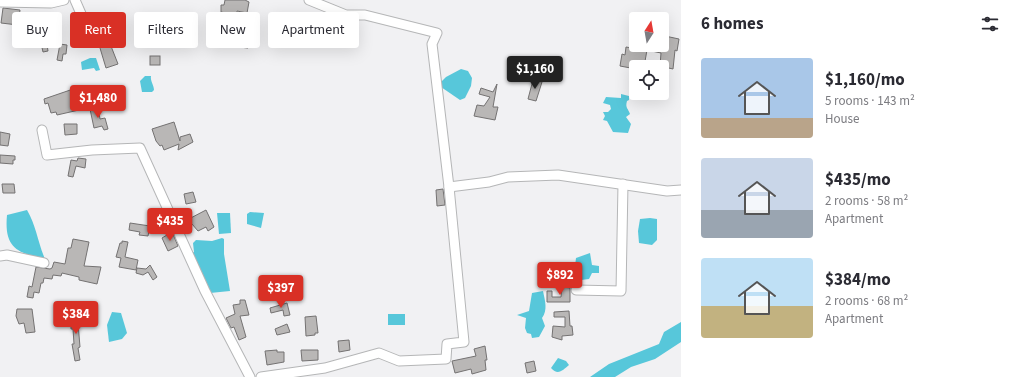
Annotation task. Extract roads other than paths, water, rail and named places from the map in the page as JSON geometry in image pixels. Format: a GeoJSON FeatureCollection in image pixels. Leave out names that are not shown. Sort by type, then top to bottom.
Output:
{"type":"FeatureCollection","features":[{"type":"Feature","properties":{"kind":"street"},"geometry":{"type":"LineString","coordinates":[[0,2],[51,3],[64,0]]}},
{"type":"Feature","properties":{"kind":"street"},"geometry":{"type":"LineString","coordinates":[[75,0],[80,12]]}},
{"type":"Feature","properties":{"kind":"street"},"geometry":{"type":"LineString","coordinates":[[261,377],[324,368],[379,353],[399,361],[446,359],[447,344],[464,342],[449,187],[432,44],[438,33],[365,15],[346,15],[309,0]]}},
{"type":"Feature","properties":{"kind":"street"},"geometry":{"type":"LineString","coordinates":[[42,130],[47,155],[92,150],[140,148],[205,291],[250,377]]}},
{"type":"Feature","properties":{"kind":"street"},"geometry":{"type":"LineString","coordinates":[[449,187],[489,182],[508,177],[558,175],[667,191],[681,190]]}},
{"type":"Feature","properties":{"kind":"street"},"geometry":{"type":"LineString","coordinates":[[576,290],[622,291],[623,184]]}},
{"type":"Feature","properties":{"kind":"street"},"geometry":{"type":"LineString","coordinates":[[0,256],[8,255],[44,263]]}},
{"type":"Feature","properties":{"kind":"water"},"geometry":{"type":"Polygon","coordinates":[[[90,58],[96,58],[100,70],[96,71],[94,68],[82,70],[81,62],[90,58]]]}},
{"type":"Feature","properties":{"kind":"water"},"geometry":{"type":"Polygon","coordinates":[[[461,69],[468,71],[472,78],[471,86],[465,98],[460,100],[441,87],[441,82],[446,77],[461,69]]]}},
{"type":"Feature","properties":{"kind":"water"},"geometry":{"type":"Polygon","coordinates":[[[145,76],[151,76],[154,90],[152,92],[142,92],[140,81],[145,76]]]}},
{"type":"Feature","properties":{"kind":"water"},"geometry":{"type":"Polygon","coordinates":[[[94,85],[96,88],[105,86],[111,98],[96,104],[93,102],[90,86],[94,85]]]}},
{"type":"Feature","properties":{"kind":"water"},"geometry":{"type":"Polygon","coordinates":[[[621,94],[629,96],[629,100],[627,101],[626,105],[630,114],[626,117],[631,124],[628,133],[613,132],[607,121],[603,120],[605,116],[603,112],[608,112],[611,109],[610,105],[603,103],[606,97],[621,98],[621,94]]]}},
{"type":"Feature","properties":{"kind":"water"},"geometry":{"type":"Polygon","coordinates":[[[27,210],[33,222],[45,259],[19,251],[10,241],[8,235],[7,215],[27,210]]]}},
{"type":"Feature","properties":{"kind":"water"},"geometry":{"type":"Polygon","coordinates":[[[250,212],[264,213],[261,228],[247,224],[247,214],[250,212]]]}},
{"type":"Feature","properties":{"kind":"water"},"geometry":{"type":"Polygon","coordinates":[[[217,213],[230,213],[231,233],[219,234],[217,213]]]}},
{"type":"Feature","properties":{"kind":"water"},"geometry":{"type":"Polygon","coordinates":[[[640,219],[657,219],[657,240],[652,245],[639,243],[638,231],[640,219]]]}},
{"type":"Feature","properties":{"kind":"water"},"geometry":{"type":"Polygon","coordinates":[[[222,238],[224,239],[224,254],[230,291],[210,293],[191,253],[194,252],[193,243],[196,240],[212,241],[222,238]]]}},
{"type":"Feature","properties":{"kind":"water"},"geometry":{"type":"Polygon","coordinates":[[[590,253],[592,265],[599,266],[599,273],[592,273],[589,279],[581,280],[574,274],[576,258],[590,253]]]}},
{"type":"Feature","properties":{"kind":"water"},"geometry":{"type":"Polygon","coordinates":[[[543,291],[545,312],[542,318],[545,326],[539,337],[532,338],[531,334],[527,333],[525,328],[526,318],[517,315],[529,311],[532,293],[543,291]]]}},
{"type":"Feature","properties":{"kind":"water"},"geometry":{"type":"Polygon","coordinates":[[[112,312],[121,313],[127,333],[122,339],[109,342],[107,325],[112,312]]]}},
{"type":"Feature","properties":{"kind":"water"},"geometry":{"type":"Polygon","coordinates":[[[388,314],[405,314],[405,325],[388,325],[388,314]]]}},
{"type":"Feature","properties":{"kind":"water"},"geometry":{"type":"Polygon","coordinates":[[[681,322],[681,342],[655,359],[631,367],[615,377],[590,377],[609,364],[659,344],[664,332],[681,322]]]}},
{"type":"Feature","properties":{"kind":"water"},"geometry":{"type":"Polygon","coordinates":[[[558,358],[566,361],[569,365],[563,370],[556,372],[551,368],[558,358]]]}}]}
